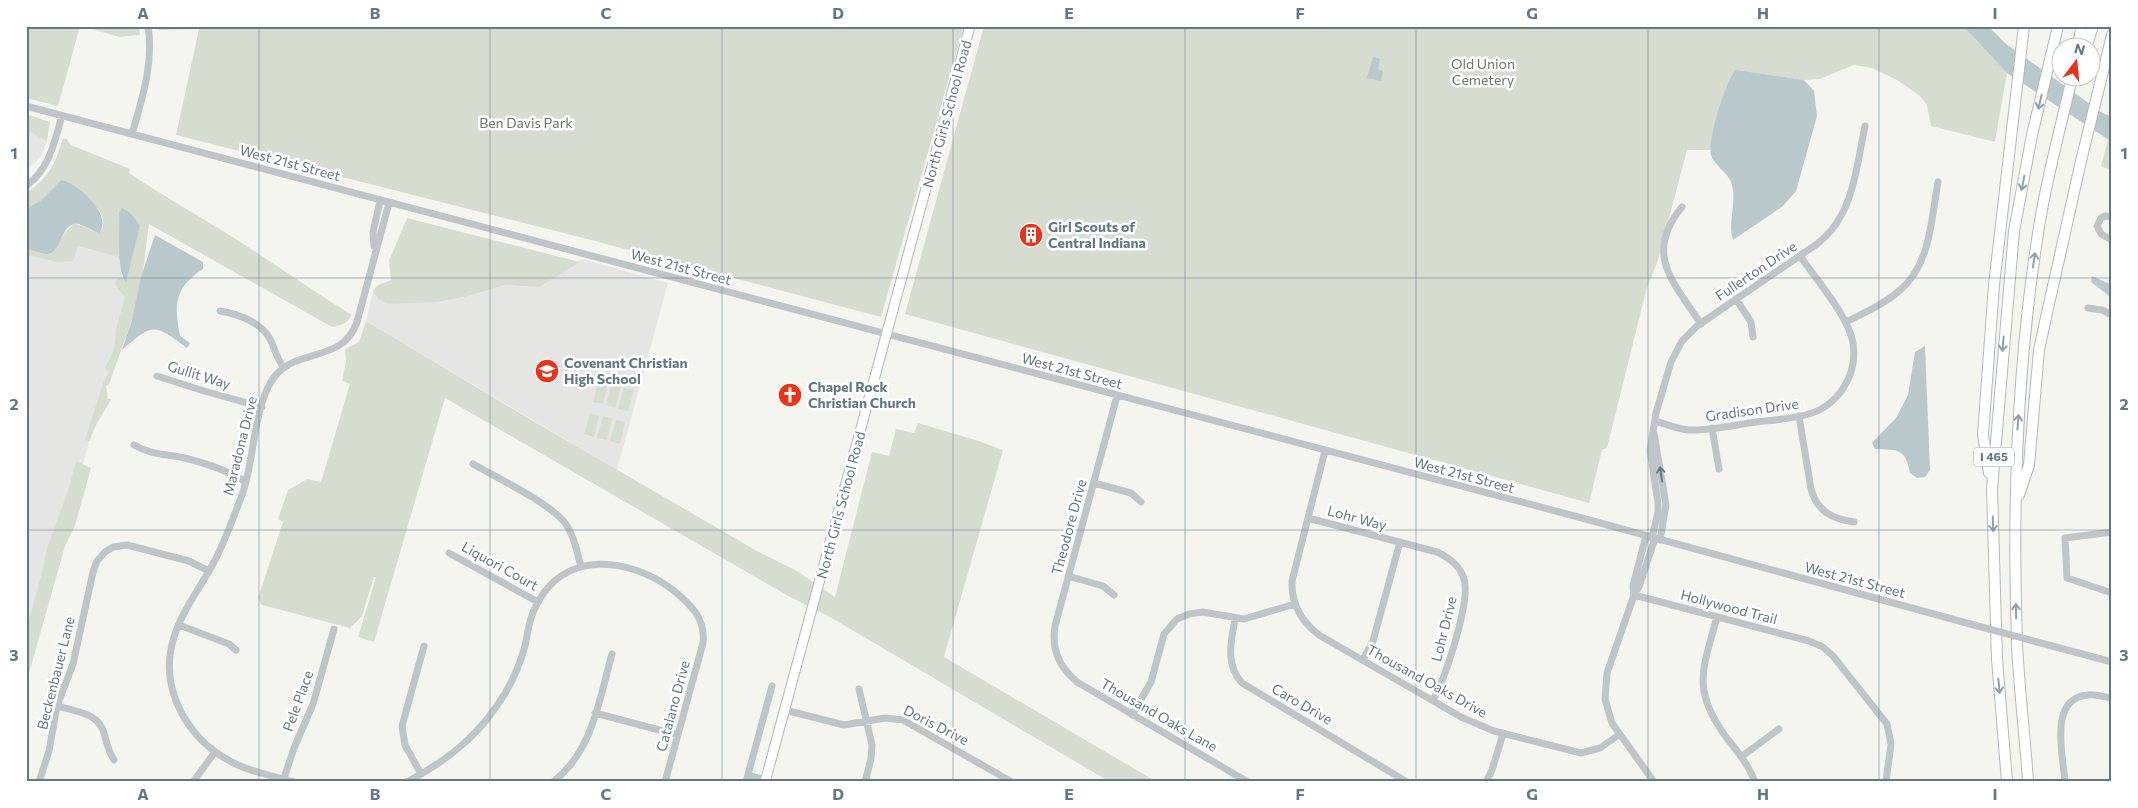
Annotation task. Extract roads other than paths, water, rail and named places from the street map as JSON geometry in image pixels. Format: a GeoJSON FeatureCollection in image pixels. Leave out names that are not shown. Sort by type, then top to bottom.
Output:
{"type":"FeatureCollection","features":[{"type":"Feature","properties":{"kind":"highway","name":"I 465"},"geometry":{"type":"LineString","coordinates":[[2007,782],[1997,659],[1992,490],[2014,231],[2032,135],[2058,26]]}},
{"type":"Feature","properties":{"kind":"highway"},"geometry":{"type":"LineString","coordinates":[[2089,38],[2093,26]]}},
{"type":"Feature","properties":{"kind":"highway"},"geometry":{"type":"LineString","coordinates":[[1992,490],[1983,435],[1994,285],[2024,27]]}},
{"type":"Feature","properties":{"kind":"highway"},"geometry":{"type":"LineString","coordinates":[[2015,506],[2029,465],[2042,337],[2080,161],[2112,35]]}},
{"type":"Feature","properties":{"kind":"highway","name":"I 465"},"geometry":{"type":"LineString","coordinates":[[2028,782],[2017,643],[2015,506],[2020,397],[2030,292],[2046,186],[2070,88]]}},
{"type":"Feature","properties":{"kind":"main road","name":"North Girls School Road"},"geometry":{"type":"LineString","coordinates":[[765,781],[970,26]]}},
{"type":"Feature","properties":{"kind":"street"},"geometry":{"type":"LineString","coordinates":[[132,134],[149,70],[148,26]]}},
{"type":"Feature","properties":{"kind":"street","name":"West 21st Street"},"geometry":{"type":"LineString","coordinates":[[26,106],[1653,538],[2112,662]]}},
{"type":"Feature","properties":{"kind":"street"},"geometry":{"type":"LineString","coordinates":[[26,186],[36,178],[48,162],[62,116]]}},
{"type":"Feature","properties":{"kind":"street","name":"Fullerton Drive"},"geometry":{"type":"LineString","coordinates":[[1654,782],[1620,734],[1608,712],[1605,699],[1605,684],[1608,668],[1634,595],[1639,587],[1653,538],[1666,505],[1654,433],[1655,421],[1674,354],[1688,334],[1826,237],[1844,213],[1852,192],[1865,126]]}},
{"type":"Feature","properties":{"kind":"street"},"geometry":{"type":"LineString","coordinates":[[1846,322],[1898,292],[1917,271],[1926,247],[1938,182]]}},
{"type":"Feature","properties":{"kind":"street","name":"Maradona Drive"},"geometry":{"type":"LineString","coordinates":[[374,252],[373,232],[380,201]]}},
{"type":"Feature","properties":{"kind":"street","name":"Maradona Drive"},"geometry":{"type":"LineString","coordinates":[[294,782],[240,766],[215,752],[189,726],[178,708],[173,693],[170,660],[178,625],[222,545],[246,482],[262,407],[270,383],[284,368],[295,361],[336,348],[351,335],[389,203]]}},
{"type":"Feature","properties":{"kind":"street"},"geometry":{"type":"LineString","coordinates":[[1682,207],[1672,219],[1664,246],[1664,263],[1668,274],[1701,324]]}},
{"type":"Feature","properties":{"kind":"street"},"geometry":{"type":"LineString","coordinates":[[2112,217],[2105,216],[2101,218],[2097,226],[2101,234],[2112,240]]}},
{"type":"Feature","properties":{"kind":"street","name":"Gradison Drive"},"geometry":{"type":"LineString","coordinates":[[1655,421],[1687,430],[1712,428],[1809,414],[1825,406],[1838,396],[1847,382],[1853,366],[1854,349],[1846,322],[1800,256]]}},
{"type":"Feature","properties":{"kind":"street"},"geometry":{"type":"LineString","coordinates":[[1736,299],[1751,322],[1753,337]]}},
{"type":"Feature","properties":{"kind":"street"},"geometry":{"type":"LineString","coordinates":[[2088,308],[2102,310],[2112,315]]}},
{"type":"Feature","properties":{"kind":"street"},"geometry":{"type":"LineString","coordinates":[[220,312],[236,314],[262,329],[270,340],[276,357],[284,368]]}},
{"type":"Feature","properties":{"kind":"street","name":"Gullit Way"},"geometry":{"type":"LineString","coordinates":[[157,376],[262,407]]}},
{"type":"Feature","properties":{"kind":"street","name":"Theodore Drive"},"geometry":{"type":"LineString","coordinates":[[1061,665],[1055,647],[1054,633],[1117,396]]}},
{"type":"Feature","properties":{"kind":"street"},"geometry":{"type":"LineString","coordinates":[[1799,416],[1811,488],[1815,499],[1821,509],[1830,516],[1854,522]]}},
{"type":"Feature","properties":{"kind":"street"},"geometry":{"type":"LineString","coordinates":[[1712,428],[1719,469]]}},
{"type":"Feature","properties":{"kind":"street"},"geometry":{"type":"LineString","coordinates":[[134,445],[144,451],[184,458],[211,466],[246,482]]}},
{"type":"Feature","properties":{"kind":"street"},"geometry":{"type":"LineString","coordinates":[[1132,715],[1151,682],[1162,638],[1171,625],[1182,616],[1195,612],[1211,613],[1235,619],[1254,617],[1295,604],[1292,592],[1292,578],[1325,451]]}},
{"type":"Feature","properties":{"kind":"street"},"geometry":{"type":"LineString","coordinates":[[407,782],[453,754],[487,720],[507,690],[523,650],[531,618],[538,602],[555,581],[569,571],[581,567],[571,532],[556,513],[473,464]]}},
{"type":"Feature","properties":{"kind":"street"},"geometry":{"type":"LineString","coordinates":[[1094,484],[1131,493],[1141,502]]}},
{"type":"Feature","properties":{"kind":"street","name":"Lohr Way"},"geometry":{"type":"LineString","coordinates":[[1308,518],[1400,542]]}},
{"type":"Feature","properties":{"kind":"street"},"geometry":{"type":"LineString","coordinates":[[2112,532],[2066,538],[2067,578],[2112,593]]}},
{"type":"Feature","properties":{"kind":"street"},"geometry":{"type":"LineString","coordinates":[[1363,660],[1373,641],[1400,542]]}},
{"type":"Feature","properties":{"kind":"street","name":"Lohr Drive"},"geometry":{"type":"LineString","coordinates":[[1400,542],[1445,556],[1458,568],[1464,580],[1464,602],[1444,680],[1433,700]]}},
{"type":"Feature","properties":{"kind":"street","name":"Beckenbauer Lane"},"geometry":{"type":"LineString","coordinates":[[39,782],[50,751],[58,706],[74,664],[93,570],[97,560],[106,551],[119,545],[130,544],[189,561],[209,571]]}},
{"type":"Feature","properties":{"kind":"street","name":"Liquori Court"},"geometry":{"type":"LineString","coordinates":[[449,553],[538,602]]}},
{"type":"Feature","properties":{"kind":"street","name":"Catalano Drive"},"geometry":{"type":"LineString","coordinates":[[581,567],[599,563],[617,565],[642,573],[673,591],[694,609],[701,620],[703,637],[665,782]]}},
{"type":"Feature","properties":{"kind":"street"},"geometry":{"type":"LineString","coordinates":[[1068,576],[1103,586],[1114,595]]}},
{"type":"Feature","properties":{"kind":"street","name":"Hollywood Trail"},"geometry":{"type":"LineString","coordinates":[[1634,595],[1818,644],[1833,656],[1887,724],[1891,744],[1886,782]]}},
{"type":"Feature","properties":{"kind":"street","name":"Thousand Oaks Drive"},"geometry":{"type":"LineString","coordinates":[[1295,604],[1299,614],[1309,627],[1474,723],[1503,734],[1581,753],[1600,748],[1620,734]]}},
{"type":"Feature","properties":{"kind":"street"},"geometry":{"type":"LineString","coordinates":[[1717,617],[1703,670],[1703,692],[1712,716],[1750,770],[1755,782]]}},
{"type":"Feature","properties":{"kind":"street","name":"Caro Drive"},"geometry":{"type":"LineString","coordinates":[[1235,619],[1230,661],[1242,683],[1407,782]]}},
{"type":"Feature","properties":{"kind":"street"},"geometry":{"type":"LineString","coordinates":[[178,625],[228,644],[236,650]]}},
{"type":"Feature","properties":{"kind":"street","name":"Pele Place"},"geometry":{"type":"LineString","coordinates":[[283,780],[294,748],[313,704],[334,628]]}},
{"type":"Feature","properties":{"kind":"street"},"geometry":{"type":"LineString","coordinates":[[421,774],[405,745],[402,726],[424,646]]}},
{"type":"Feature","properties":{"kind":"street"},"geometry":{"type":"LineString","coordinates":[[553,782],[566,771],[580,754],[588,736],[612,654]]}},
{"type":"Feature","properties":{"kind":"street","name":"Thousand Oaks Lane"},"geometry":{"type":"LineString","coordinates":[[1061,665],[1077,682],[1248,782]]}},
{"type":"Feature","properties":{"kind":"street","name":"North Girls School Road"},"geometry":{"type":"LineString","coordinates":[[765,781],[747,778],[772,686]]}},
{"type":"Feature","properties":{"kind":"street"},"geometry":{"type":"LineString","coordinates":[[859,689],[872,750],[865,782]]}},
{"type":"Feature","properties":{"kind":"street"},"geometry":{"type":"LineString","coordinates":[[2065,782],[2060,723],[2067,706],[2074,700],[2087,695],[2112,698]]}},
{"type":"Feature","properties":{"kind":"street"},"geometry":{"type":"LineString","coordinates":[[58,706],[87,715],[96,721],[103,730],[108,748],[114,760]]}},
{"type":"Feature","properties":{"kind":"street","name":"Doris Drive"},"geometry":{"type":"LineString","coordinates":[[784,710],[844,726],[893,717],[903,720],[1012,782]]}},
{"type":"Feature","properties":{"kind":"street"},"geometry":{"type":"LineString","coordinates":[[595,713],[678,735]]}},
{"type":"Feature","properties":{"kind":"street"},"geometry":{"type":"LineString","coordinates":[[1741,757],[1779,729]]}},
{"type":"Feature","properties":{"kind":"street"},"geometry":{"type":"LineString","coordinates":[[1486,782],[1492,770],[1503,734]]}},
{"type":"Feature","properties":{"kind":"street"},"geometry":{"type":"LineString","coordinates":[[193,782],[215,752]]}},
{"type":"Feature","properties":{"kind":"place","name":"Girl Scouts of Central Indiana"},"geometry":{"type":"Point","coordinates":[1031,235]}},
{"type":"Feature","properties":{"kind":"place","name":"Covenant Christian High School"},"geometry":{"type":"Point","coordinates":[547,371]}},
{"type":"Feature","properties":{"kind":"place","name":"Chapel Rock Christian Church"},"geometry":{"type":"Point","coordinates":[790,395]}},
{"type":"Feature","properties":{"kind":"park label","name":"Old Union Cemetery"},"geometry":{"type":"Point","coordinates":[1483,72]}},
{"type":"Feature","properties":{"kind":"park label","name":"Ben Davis Park"},"geometry":{"type":"Point","coordinates":[526,123]}}]}
